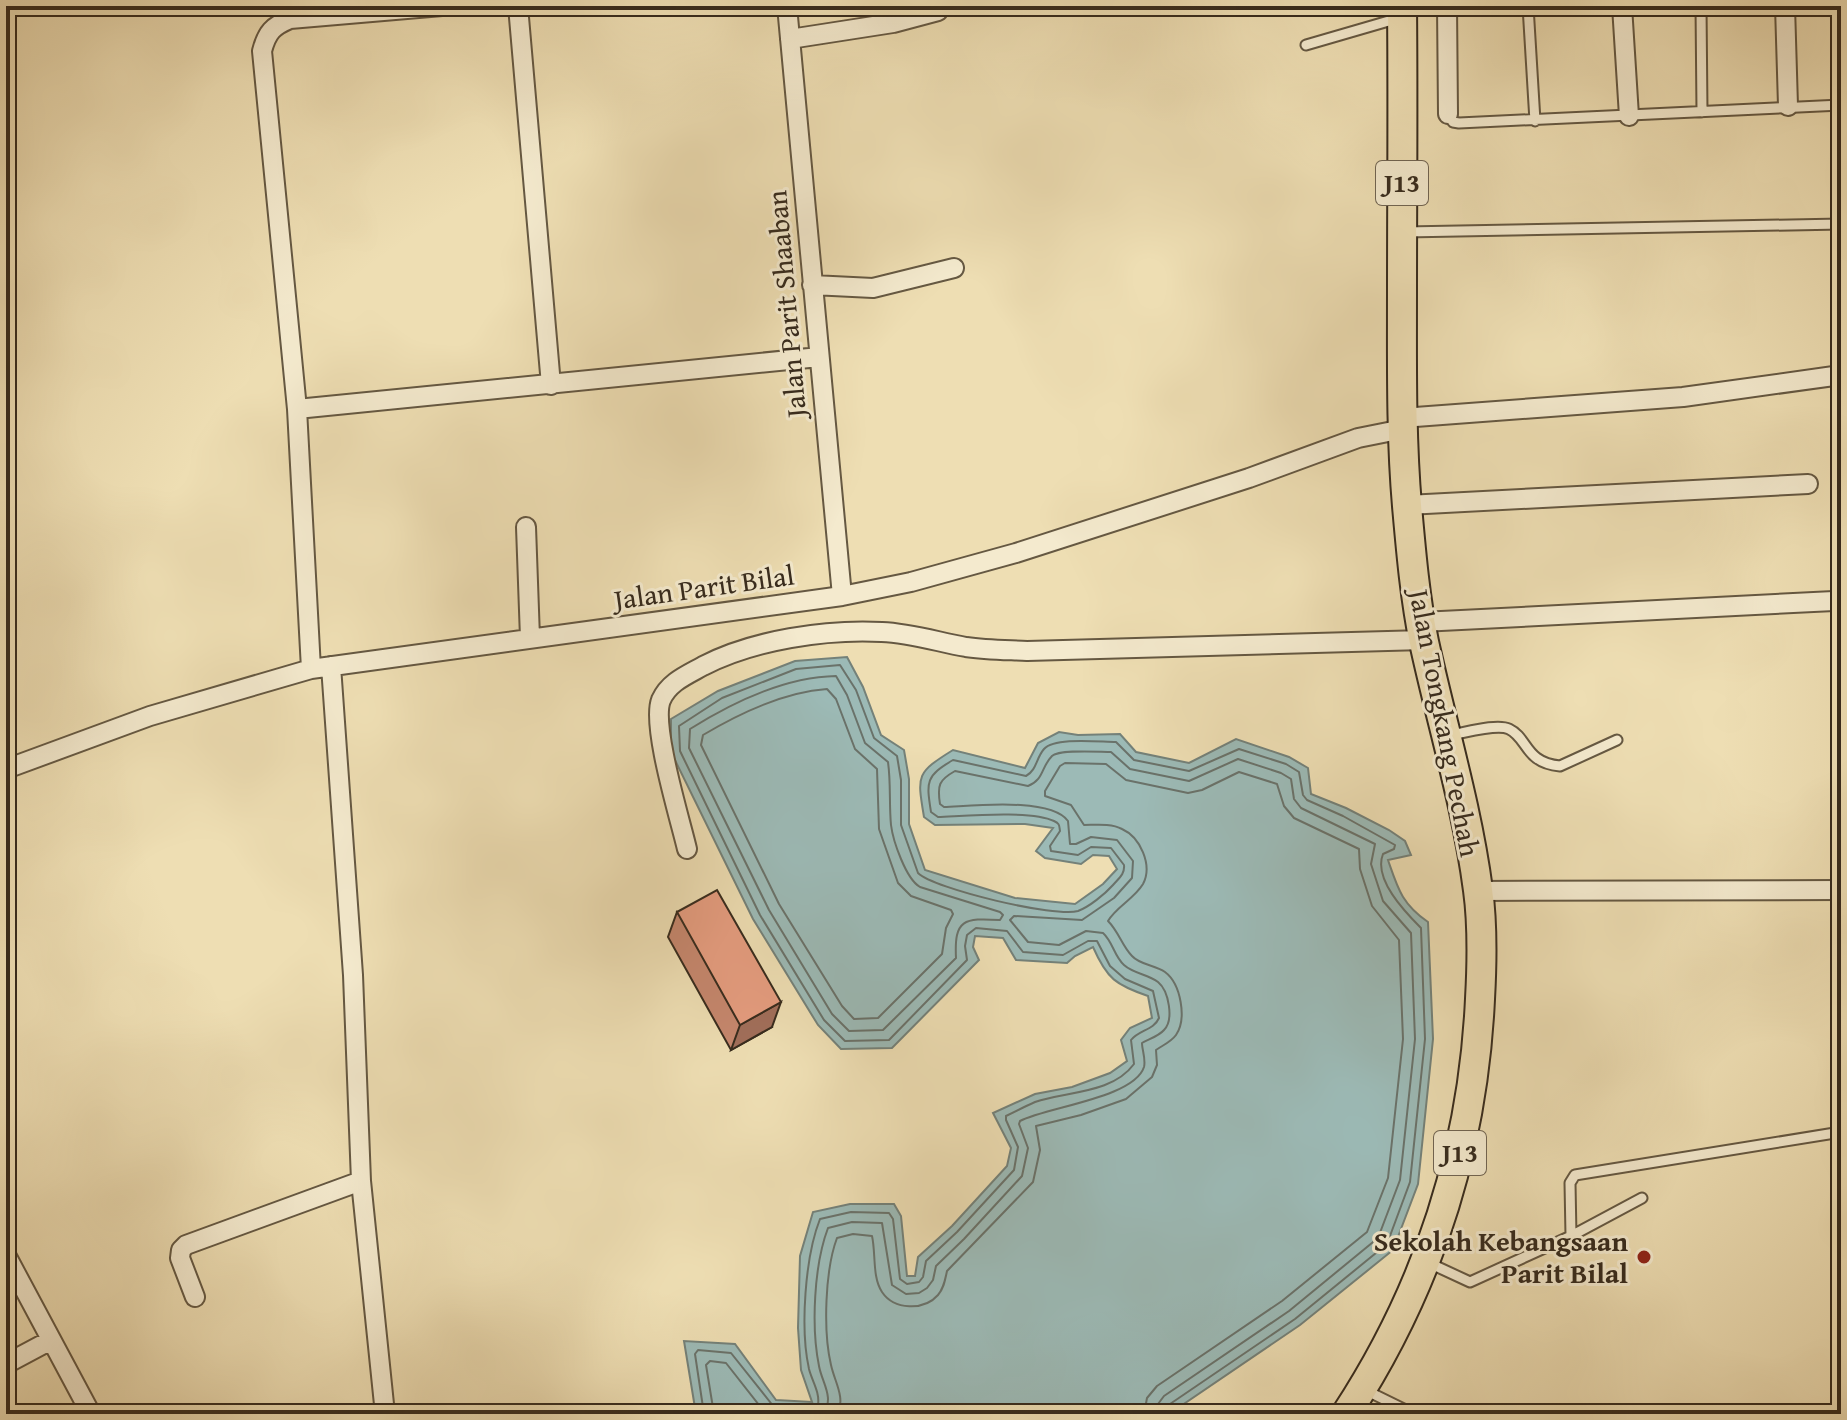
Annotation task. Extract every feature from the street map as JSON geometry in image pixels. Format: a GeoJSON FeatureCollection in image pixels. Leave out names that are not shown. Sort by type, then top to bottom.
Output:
{"type":"FeatureCollection","features":[{"type":"Feature","properties":{"kind":"main road","name":"Jalan Tongkang Pechah"},"geometry":{"type":"LineString","coordinates":[[1346,1414],[1383,1357],[1425,1261],[1453,1184],[1474,1070],[1481,983],[1478,891],[1422,631],[1407,505],[1403,424],[1402,12]]}},
{"type":"Feature","properties":{"kind":"street"},"geometry":{"type":"LineString","coordinates":[[311,669],[297,409],[262,51],[273,26],[290,19],[442,6]]}},
{"type":"Feature","properties":{"kind":"street"},"geometry":{"type":"LineString","coordinates":[[518,6],[551,385]]}},
{"type":"Feature","properties":{"kind":"street","name":"Jalan Parit Shaaban"},"geometry":{"type":"LineString","coordinates":[[787,6],[799,38],[821,286],[819,357],[842,596]]}},
{"type":"Feature","properties":{"kind":"street"},"geometry":{"type":"LineString","coordinates":[[1447,6],[1448,114]]}},
{"type":"Feature","properties":{"kind":"street"},"geometry":{"type":"LineString","coordinates":[[1622,6],[1629,116]]}},
{"type":"Feature","properties":{"kind":"street"},"geometry":{"type":"LineString","coordinates":[[1785,6],[1788,106]]}},
{"type":"Feature","properties":{"kind":"street"},"geometry":{"type":"LineString","coordinates":[[799,38],[893,23],[938,11]]}},
{"type":"Feature","properties":{"kind":"street"},"geometry":{"type":"LineString","coordinates":[[821,286],[873,288],[954,268]]}},
{"type":"Feature","properties":{"kind":"street"},"geometry":{"type":"LineString","coordinates":[[297,409],[819,357]]}},
{"type":"Feature","properties":{"kind":"street","name":"Jalan Parit Bilal"},"geometry":{"type":"LineString","coordinates":[[6,769],[150,716],[311,669],[842,596],[911,582],[1016,553],[1249,478],[1403,424],[1683,397],[1841,375]]}},
{"type":"Feature","properties":{"kind":"street"},"geometry":{"type":"LineString","coordinates":[[1407,505],[1808,484]]}},
{"type":"Feature","properties":{"kind":"street"},"geometry":{"type":"LineString","coordinates":[[526,527],[530,638]]}},
{"type":"Feature","properties":{"kind":"street"},"geometry":{"type":"LineString","coordinates":[[687,849],[660,732],[660,701],[673,682],[715,660],[795,637],[846,631],[885,632],[970,648],[1027,651],[1422,631],[1834,601]]}},
{"type":"Feature","properties":{"kind":"street"},"geometry":{"type":"LineString","coordinates":[[331,666],[353,975],[361,1181],[385,1414]]}},
{"type":"Feature","properties":{"kind":"street"},"geometry":{"type":"LineString","coordinates":[[1478,891],[1841,890]]}},
{"type":"Feature","properties":{"kind":"street"},"geometry":{"type":"LineString","coordinates":[[195,1297],[180,1258],[181,1250],[186,1245],[361,1181]]}},
{"type":"Feature","properties":{"kind":"street"},"geometry":{"type":"LineString","coordinates":[[6,1255],[43,1344],[91,1414]]}},
{"type":"Feature","properties":{"kind":"street"},"geometry":{"type":"LineString","coordinates":[[6,1364],[43,1344]]}},
{"type":"Feature","properties":{"kind":"lane"},"geometry":{"type":"LineString","coordinates":[[1528,6],[1535,121]]}},
{"type":"Feature","properties":{"kind":"lane"},"geometry":{"type":"LineString","coordinates":[[1701,6],[1702,112]]}},
{"type":"Feature","properties":{"kind":"lane"},"geometry":{"type":"LineString","coordinates":[[1306,45],[1402,12]]}},
{"type":"Feature","properties":{"kind":"lane"},"geometry":{"type":"LineString","coordinates":[[1448,114],[1453,122],[1459,123],[1841,105]]}},
{"type":"Feature","properties":{"kind":"lane"},"geometry":{"type":"LineString","coordinates":[[1402,232],[1841,224]]}},
{"type":"Feature","properties":{"kind":"lane"},"geometry":{"type":"LineString","coordinates":[[1447,736],[1499,727],[1509,729],[1531,754],[1551,765],[1560,766],[1617,740]]}},
{"type":"Feature","properties":{"kind":"lane"},"geometry":{"type":"LineString","coordinates":[[1571,1236],[1570,1183],[1575,1175],[1841,1132]]}},
{"type":"Feature","properties":{"kind":"lane"},"geometry":{"type":"LineString","coordinates":[[1425,1261],[1470,1282],[1571,1236],[1642,1198]]}},
{"type":"Feature","properties":{"kind":"lane"},"geometry":{"type":"LineString","coordinates":[[1363,1389],[1414,1414]]}},
{"type":"Feature","properties":{"kind":"water"},"geometry":{"type":"Polygon","coordinates":[[[847,657],[863,687],[881,735],[904,750],[909,779],[909,824],[925,870],[1015,898],[1075,904],[1103,884],[1117,869],[1109,856],[1093,855],[1081,864],[1045,858],[1036,851],[1053,828],[1025,824],[935,825],[924,817],[920,792],[922,776],[932,764],[953,750],[1025,768],[1038,743],[1059,732],[1120,734],[1136,752],[1189,763],[1236,739],[1289,757],[1308,768],[1311,794],[1389,830],[1405,841],[1411,855],[1388,860],[1402,895],[1412,909],[1428,922],[1433,1039],[1418,1184],[1393,1250],[1300,1325],[1169,1414],[696,1414],[684,1341],[735,1344],[776,1400],[812,1402],[801,1370],[798,1328],[800,1256],[813,1212],[850,1204],[894,1204],[901,1216],[907,1276],[915,1276],[918,1257],[952,1226],[1007,1166],[1011,1148],[993,1113],[1035,1094],[1072,1087],[1110,1073],[1127,1061],[1121,1040],[1130,1028],[1152,1018],[1148,996],[1128,988],[1108,974],[1093,947],[1067,963],[1016,960],[1003,938],[975,936],[973,947],[979,960],[892,1048],[841,1049],[818,1025],[753,919],[671,752],[671,719],[718,691],[795,661],[847,657]]]}},
{"type":"Feature","properties":{"kind":"building"},"geometry":{"type":"Polygon","coordinates":[[[717,890],[781,1002],[740,1025],[677,912],[717,890]]]}},
{"type":"Feature","properties":{"kind":"place","name":"Sekolah Kebangsaan Parit Bilal"},"geometry":{"type":"Point","coordinates":[1644,1257]}}]}
